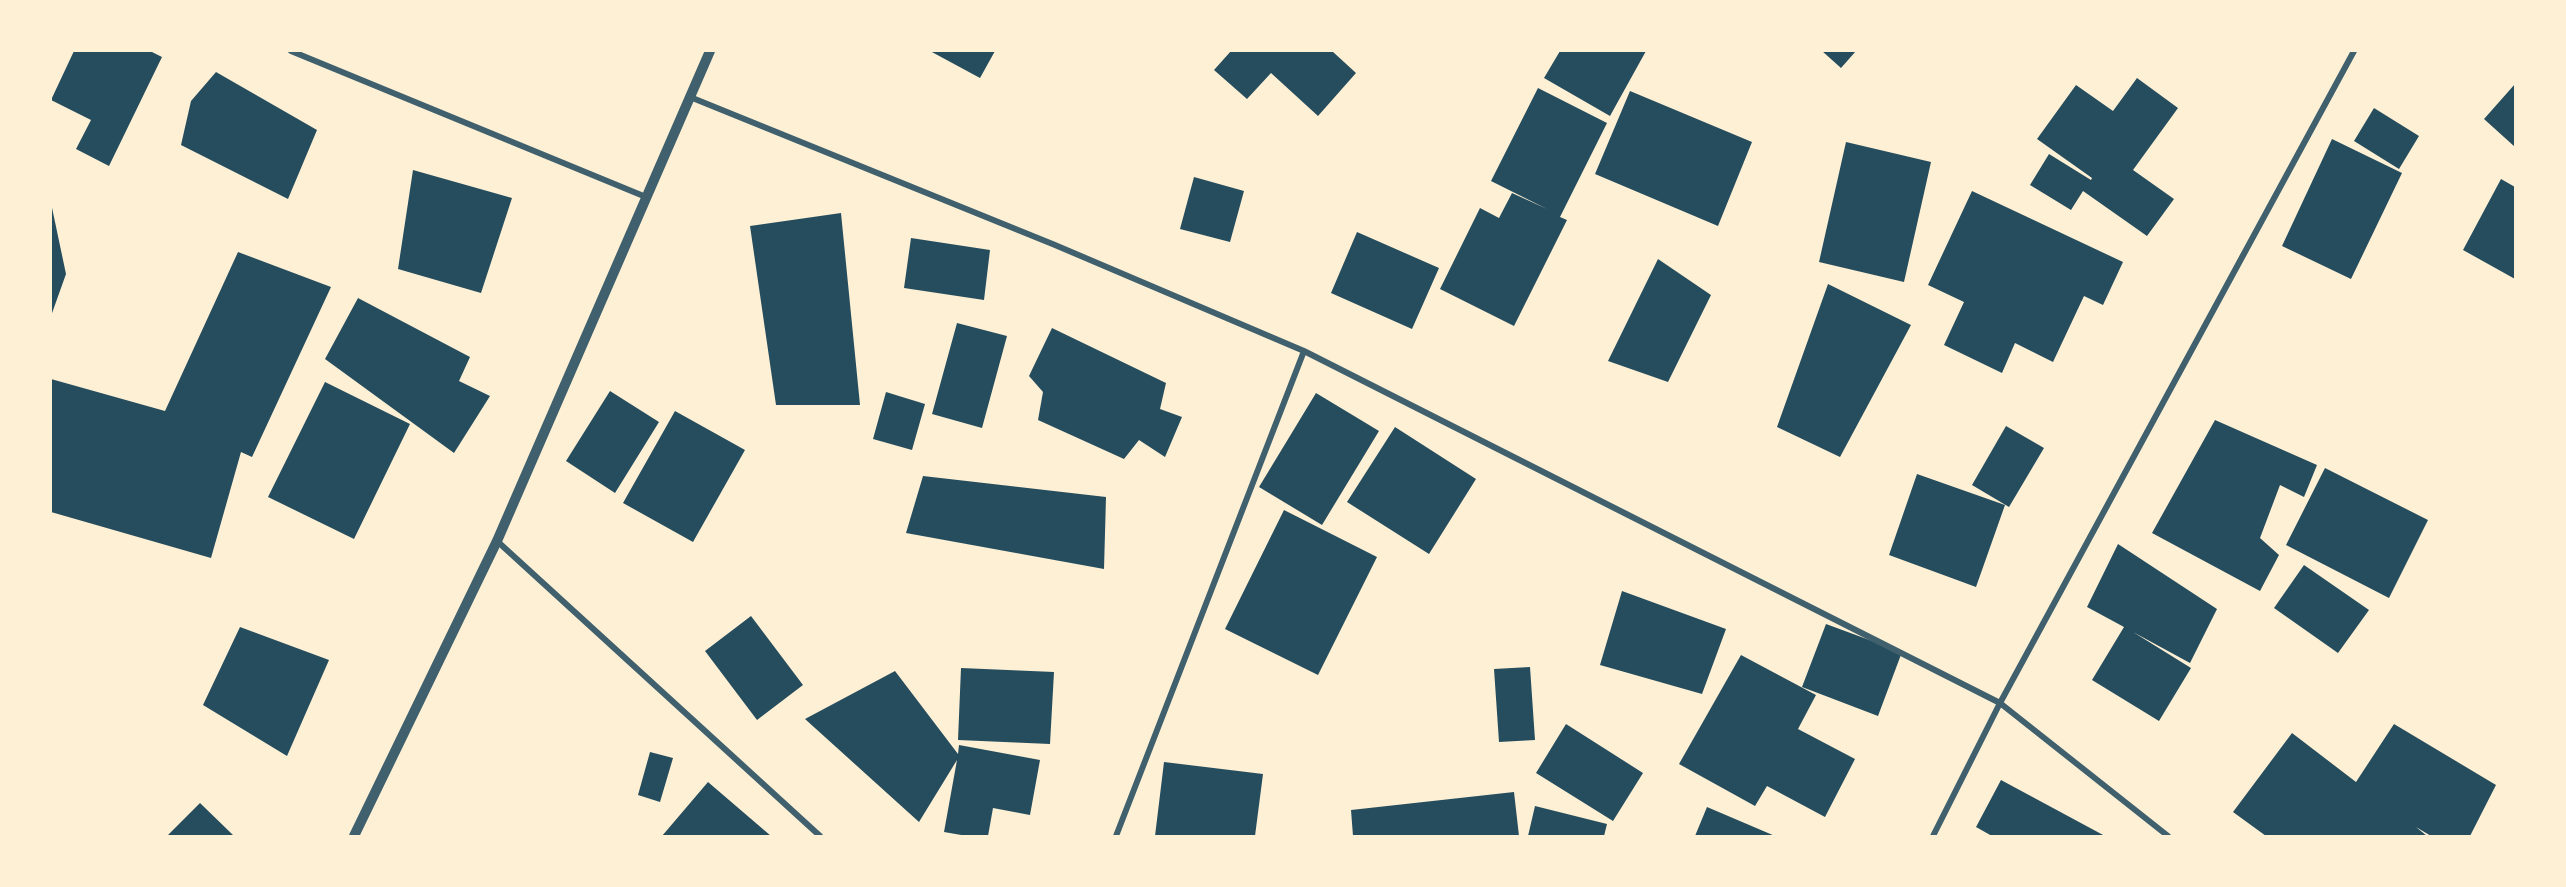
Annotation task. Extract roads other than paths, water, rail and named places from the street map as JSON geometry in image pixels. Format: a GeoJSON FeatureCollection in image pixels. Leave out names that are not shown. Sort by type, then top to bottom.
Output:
{"type":"FeatureCollection","features":[{"type":"Feature","properties":{"kind":"street"},"geometry":{"type":"LineString","coordinates":[[291,51],[646,197]]}},
{"type":"Feature","properties":{"kind":"street"},"geometry":{"type":"LineString","coordinates":[[354,836],[497,541],[710,51]]}},
{"type":"Feature","properties":{"kind":"street"},"geometry":{"type":"LineString","coordinates":[[1933,836],[2000,703],[2354,51]]}},
{"type":"Feature","properties":{"kind":"street"},"geometry":{"type":"LineString","coordinates":[[690,97],[1055,244],[1304,351],[2000,703],[2168,836]]}},
{"type":"Feature","properties":{"kind":"street"},"geometry":{"type":"LineString","coordinates":[[1116,836],[1304,351]]}},
{"type":"Feature","properties":{"kind":"street"},"geometry":{"type":"LineString","coordinates":[[497,541],[820,836]]}}]}
